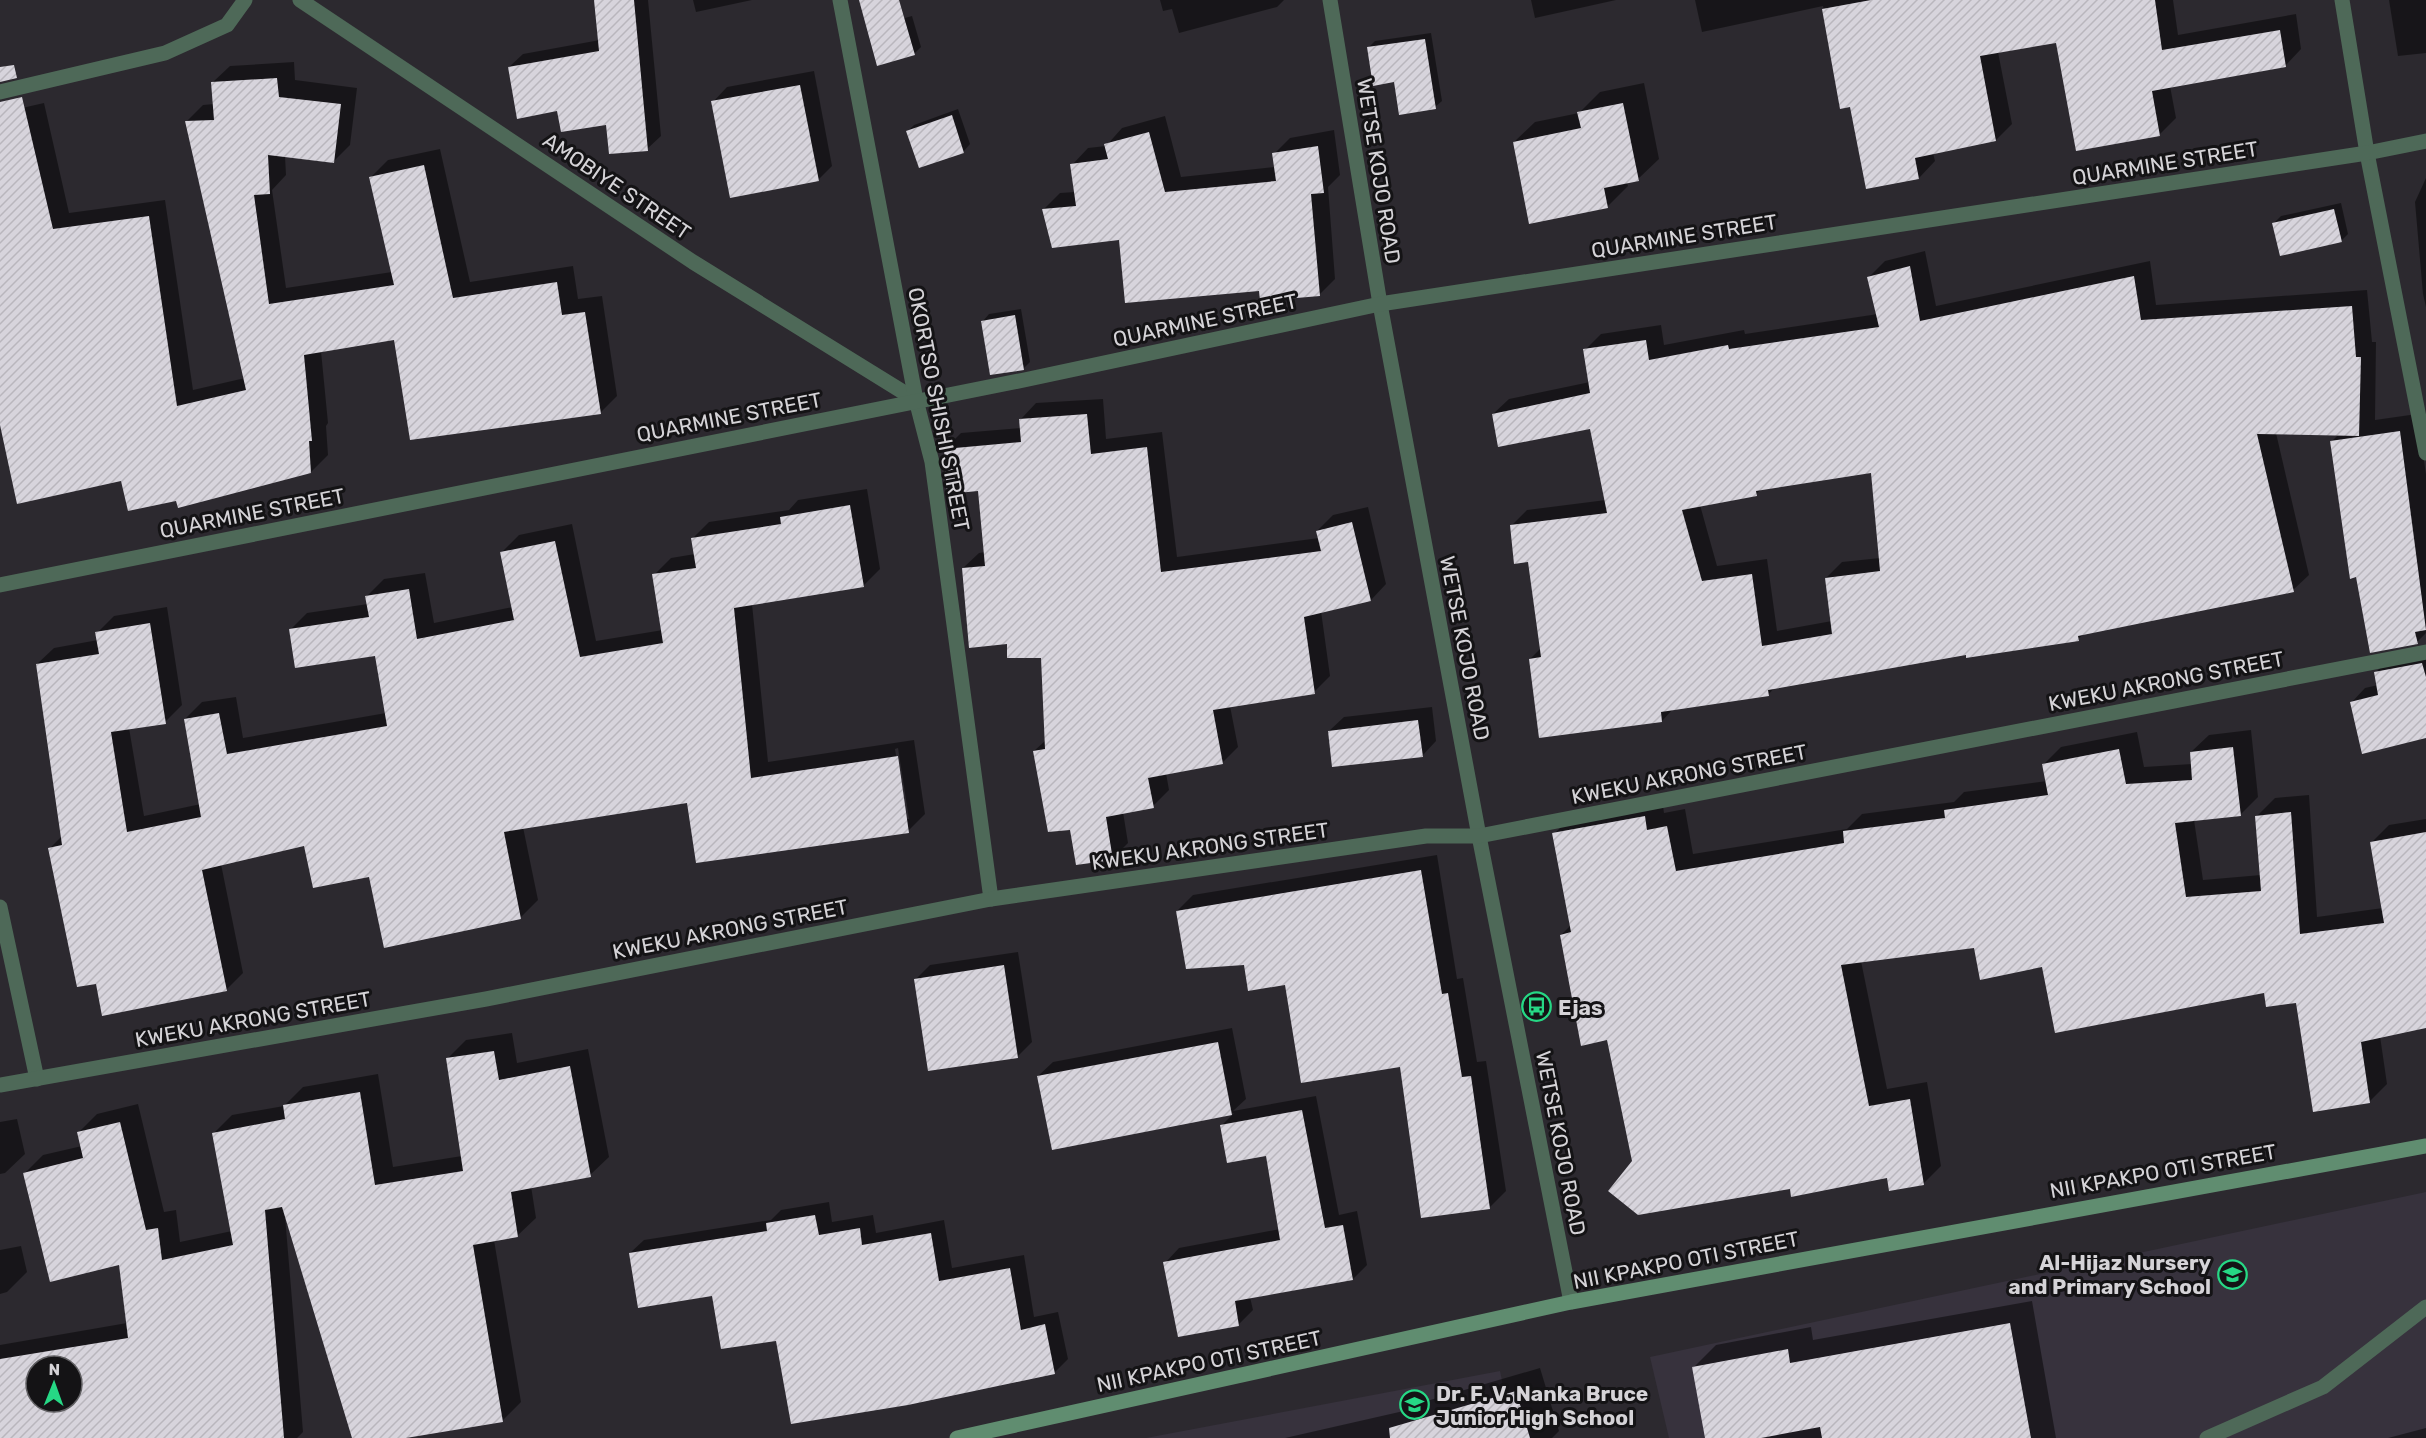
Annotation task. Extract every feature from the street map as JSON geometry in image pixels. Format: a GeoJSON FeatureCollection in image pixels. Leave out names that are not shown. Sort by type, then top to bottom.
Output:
{"type":"FeatureCollection","features":[{"type":"Feature","properties":{"kind":"main road","name":"NII KPAKPO OTI STREET"},"geometry":{"type":"LineString","coordinates":[[957,1438],[1571,1302],[2426,1146]]}},
{"type":"Feature","properties":{"kind":"street"},"geometry":{"type":"LineString","coordinates":[[0,92],[165,53],[227,25],[245,0]]}},
{"type":"Feature","properties":{"kind":"street","name":"AMOBIYE STREET"},"geometry":{"type":"LineString","coordinates":[[300,0],[693,262],[916,400]]}},
{"type":"Feature","properties":{"kind":"street","name":"OKORTSO SHISHI STREET"},"geometry":{"type":"LineString","coordinates":[[840,0],[916,400],[932,462],[991,899]]}},
{"type":"Feature","properties":{"kind":"street","name":"WETSE KOJO ROAD"},"geometry":{"type":"LineString","coordinates":[[1330,0],[1380,304],[1479,836],[1571,1302]]}},
{"type":"Feature","properties":{"kind":"street"},"geometry":{"type":"LineString","coordinates":[[2342,0],[2367,153],[2426,453]]}},
{"type":"Feature","properties":{"kind":"street","name":"QUARMINE STREET"},"geometry":{"type":"LineString","coordinates":[[0,585],[1380,304],[2367,153],[2426,141]]}},
{"type":"Feature","properties":{"kind":"street","name":"KWEKU AKRONG STREET"},"geometry":{"type":"LineString","coordinates":[[0,1084],[486,999],[991,899],[1426,836],[1479,836],[2426,652]]}},
{"type":"Feature","properties":{"kind":"street"},"geometry":{"type":"LineString","coordinates":[[0,907],[37,1078]]}},
{"type":"Feature","properties":{"kind":"street"},"geometry":{"type":"LineString","coordinates":[[2207,1438],[2323,1387],[2426,1307]]}},
{"type":"Feature","properties":{"kind":"shaded area","name":"Al-Hijaz Nursery and Primary School"},"geometry":{"type":"Polygon","coordinates":[[[2426,1192],[2426,1438],[1669,1438],[1650,1357],[2426,1192]]]}},
{"type":"Feature","properties":{"kind":"shaded area","name":"Dr. F. V. Nanka Bruce Junior High School"},"geometry":{"type":"Polygon","coordinates":[[[1500,1371],[1514,1438],[1146,1438],[1500,1371]]]}},
{"type":"Feature","properties":{"kind":"building"},"geometry":{"type":"Polygon","coordinates":[[[594,0],[634,0],[648,151],[609,154],[606,125],[561,132],[557,111],[517,119],[508,67],[599,51],[594,0]]]}},
{"type":"Feature","properties":{"kind":"building"},"geometry":{"type":"Polygon","coordinates":[[[859,0],[899,0],[915,55],[877,66],[859,0]]]}},
{"type":"Feature","properties":{"kind":"building"},"geometry":{"type":"Polygon","coordinates":[[[1871,0],[2155,0],[2162,50],[2280,30],[2286,67],[2152,91],[2160,136],[2076,151],[2056,43],[1980,56],[1996,141],[1915,158],[1919,179],[1866,189],[1850,107],[1840,109],[1822,9],[1871,0]]]}},
{"type":"Feature","properties":{"kind":"building"},"geometry":{"type":"Polygon","coordinates":[[[1425,39],[1436,109],[1399,115],[1394,82],[1373,86],[1367,47],[1425,39]]]}},
{"type":"Feature","properties":{"kind":"building"},"geometry":{"type":"Polygon","coordinates":[[[14,65],[17,78],[0,82],[0,67],[14,65]]]}},
{"type":"Feature","properties":{"kind":"building"},"geometry":{"type":"Polygon","coordinates":[[[277,78],[279,97],[341,104],[334,163],[268,155],[270,194],[254,195],[269,304],[394,285],[369,177],[424,165],[453,298],[557,282],[562,315],[585,312],[601,414],[410,440],[394,340],[304,355],[312,441],[309,441],[311,473],[178,508],[176,501],[128,511],[121,481],[17,504],[0,425],[0,102],[22,97],[53,229],[149,216],[177,406],[246,390],[185,121],[214,120],[211,82],[277,78]]]}},
{"type":"Feature","properties":{"kind":"building"},"geometry":{"type":"Polygon","coordinates":[[[800,85],[819,181],[730,198],[711,101],[800,85]]]}},
{"type":"Feature","properties":{"kind":"building"},"geometry":{"type":"Polygon","coordinates":[[[1623,103],[1639,181],[1604,188],[1608,208],[1529,224],[1513,142],[1581,128],[1577,112],[1623,103]]]}},
{"type":"Feature","properties":{"kind":"building"},"geometry":{"type":"Polygon","coordinates":[[[952,115],[964,153],[919,168],[906,131],[952,115]]]}},
{"type":"Feature","properties":{"kind":"building"},"geometry":{"type":"Polygon","coordinates":[[[1149,132],[1165,192],[1276,181],[1272,153],[1318,146],[1324,193],[1311,194],[1320,296],[1260,301],[1259,291],[1125,303],[1119,240],[1052,248],[1042,209],[1076,206],[1070,164],[1108,159],[1104,144],[1149,132]]]}},
{"type":"Feature","properties":{"kind":"building"},"geometry":{"type":"Polygon","coordinates":[[[2334,209],[2342,242],[2280,256],[2272,223],[2334,209]]]}},
{"type":"Feature","properties":{"kind":"building"},"geometry":{"type":"Polygon","coordinates":[[[1910,266],[1920,321],[2134,276],[2141,320],[2352,306],[2356,357],[2361,357],[2359,436],[2257,434],[2294,592],[2078,636],[2079,641],[1966,658],[1966,655],[1768,690],[1769,696],[1661,712],[1662,722],[1539,738],[1529,659],[1541,657],[1528,562],[1514,564],[1510,525],[1607,513],[1590,429],[1498,447],[1492,414],[1590,393],[1583,349],[1646,340],[1649,360],[1728,345],[1729,349],[1879,327],[1867,277],[1910,266]],[[1871,473],[1756,491],[1757,496],[1682,510],[1702,581],[1752,574],[1762,646],[1832,634],[1825,578],[1880,571],[1871,473]]]}},
{"type":"Feature","properties":{"kind":"building"},"geometry":{"type":"Polygon","coordinates":[[[1015,315],[1024,370],[990,375],[981,321],[1015,315]]]}},
{"type":"Feature","properties":{"kind":"building"},"geometry":{"type":"Polygon","coordinates":[[[1087,414],[1091,454],[1147,447],[1161,572],[1321,551],[1316,531],[1352,522],[1371,601],[1304,617],[1315,694],[1213,710],[1223,764],[1148,778],[1154,808],[1106,817],[1113,860],[1076,865],[1070,830],[1048,832],[1033,751],[1045,749],[1041,658],[1007,658],[1007,644],[969,648],[962,568],[985,566],[978,491],[947,494],[944,449],[1021,442],[1019,419],[1087,414]]]}},
{"type":"Feature","properties":{"kind":"building"},"geometry":{"type":"Polygon","coordinates":[[[2400,431],[2426,630],[2415,632],[2418,644],[2370,653],[2356,577],[2350,579],[2330,441],[2400,431]]]}},
{"type":"Feature","properties":{"kind":"building"},"geometry":{"type":"Polygon","coordinates":[[[850,505],[864,587],[734,608],[751,778],[898,756],[909,833],[696,863],[687,803],[504,832],[521,919],[384,948],[369,877],[313,888],[304,846],[202,870],[227,991],[102,1016],[96,984],[77,987],[48,848],[62,845],[36,664],[99,654],[95,632],[150,623],[166,724],[111,732],[127,832],[201,817],[184,719],[219,713],[227,754],[387,726],[375,656],[295,668],[289,629],[369,617],[365,596],[409,589],[417,639],[514,620],[500,552],[555,541],[580,657],[663,643],[652,574],[696,568],[691,538],[781,524],[780,517],[850,505]]]}},
{"type":"Feature","properties":{"kind":"building"},"geometry":{"type":"Polygon","coordinates":[[[2422,663],[2426,677],[2426,738],[2362,754],[2350,702],[2378,695],[2374,672],[2422,663]]]}},
{"type":"Feature","properties":{"kind":"building"},"geometry":{"type":"Polygon","coordinates":[[[1418,720],[1423,757],[1332,767],[1328,731],[1418,720]]]}},
{"type":"Feature","properties":{"kind":"building"},"geometry":{"type":"Polygon","coordinates":[[[2233,747],[2241,816],[2175,823],[2186,897],[2261,891],[2255,816],[2291,812],[2300,934],[2384,923],[2370,842],[2426,832],[2426,1028],[2361,1042],[2370,1103],[2313,1112],[2296,1003],[2266,1007],[2264,993],[2055,1033],[2042,967],[1980,980],[1974,948],[1841,965],[1869,1106],[1910,1099],[1924,1185],[1889,1191],[1887,1178],[1791,1197],[1790,1189],[1638,1215],[1608,1191],[1632,1161],[1607,1040],[1581,1046],[1560,935],[1571,932],[1552,833],[1645,816],[1647,830],[1667,826],[1676,871],[1844,843],[1843,831],[1945,818],[1944,810],[2048,795],[2042,764],[2119,749],[2126,784],[2192,780],[2190,752],[2233,747]]]}},
{"type":"Feature","properties":{"kind":"building"},"geometry":{"type":"Polygon","coordinates":[[[1421,870],[1442,994],[1448,993],[1462,1077],[1471,1076],[1490,1209],[1421,1218],[1400,1067],[1301,1083],[1285,985],[1248,991],[1244,965],[1186,969],[1176,911],[1421,870]]]}},
{"type":"Feature","properties":{"kind":"building"},"geometry":{"type":"Polygon","coordinates":[[[1004,965],[1018,1058],[928,1071],[914,979],[1004,965]]]}},
{"type":"Feature","properties":{"kind":"building"},"geometry":{"type":"Polygon","coordinates":[[[1218,1042],[1232,1115],[1052,1150],[1037,1076],[1218,1042]]]}},
{"type":"Feature","properties":{"kind":"building"},"geometry":{"type":"Polygon","coordinates":[[[494,1051],[499,1080],[570,1066],[591,1177],[511,1192],[518,1237],[473,1245],[503,1422],[406,1438],[352,1438],[282,1207],[265,1210],[284,1438],[0,1438],[0,1359],[24,1355],[24,1414],[84,1414],[84,1354],[30,1354],[128,1338],[119,1265],[50,1282],[23,1173],[83,1158],[77,1132],[120,1122],[146,1230],[158,1228],[162,1260],[233,1245],[212,1133],[285,1119],[283,1105],[360,1092],[375,1185],[463,1171],[446,1058],[494,1051]]]}},
{"type":"Feature","properties":{"kind":"building"},"geometry":{"type":"Polygon","coordinates":[[[1302,1110],[1325,1228],[1343,1225],[1353,1280],[1235,1301],[1239,1326],[1178,1337],[1163,1262],[1280,1240],[1266,1156],[1227,1163],[1220,1125],[1302,1110]]]}},
{"type":"Feature","properties":{"kind":"building"},"geometry":{"type":"Polygon","coordinates":[[[815,1215],[819,1235],[860,1228],[862,1245],[931,1233],[939,1281],[1010,1268],[1021,1330],[1045,1324],[1055,1374],[908,1405],[791,1424],[776,1341],[721,1349],[712,1296],[638,1308],[629,1253],[767,1231],[766,1223],[815,1215]]]}},
{"type":"Feature","properties":{"kind":"building"},"geometry":{"type":"Polygon","coordinates":[[[2010,1323],[2031,1438],[1822,1438],[1820,1427],[1761,1438],[1705,1438],[1692,1367],[1788,1349],[1790,1363],[2010,1323]]]}},
{"type":"Feature","properties":{"kind":"building"},"geometry":{"type":"Polygon","coordinates":[[[1516,1391],[1530,1438],[1390,1438],[1389,1428],[1516,1391]]]}},
{"type":"Feature","properties":{"kind":"place","name":"Ejas"},"geometry":{"type":"Point","coordinates":[1537,1007]}},
{"type":"Feature","properties":{"kind":"place","name":"Al-Hijaz Nursery and Primary School"},"geometry":{"type":"Point","coordinates":[2232,1274]}},
{"type":"Feature","properties":{"kind":"place","name":"Dr. F. V. Nanka Bruce Junior High School"},"geometry":{"type":"Point","coordinates":[1415,1405]}}]}
